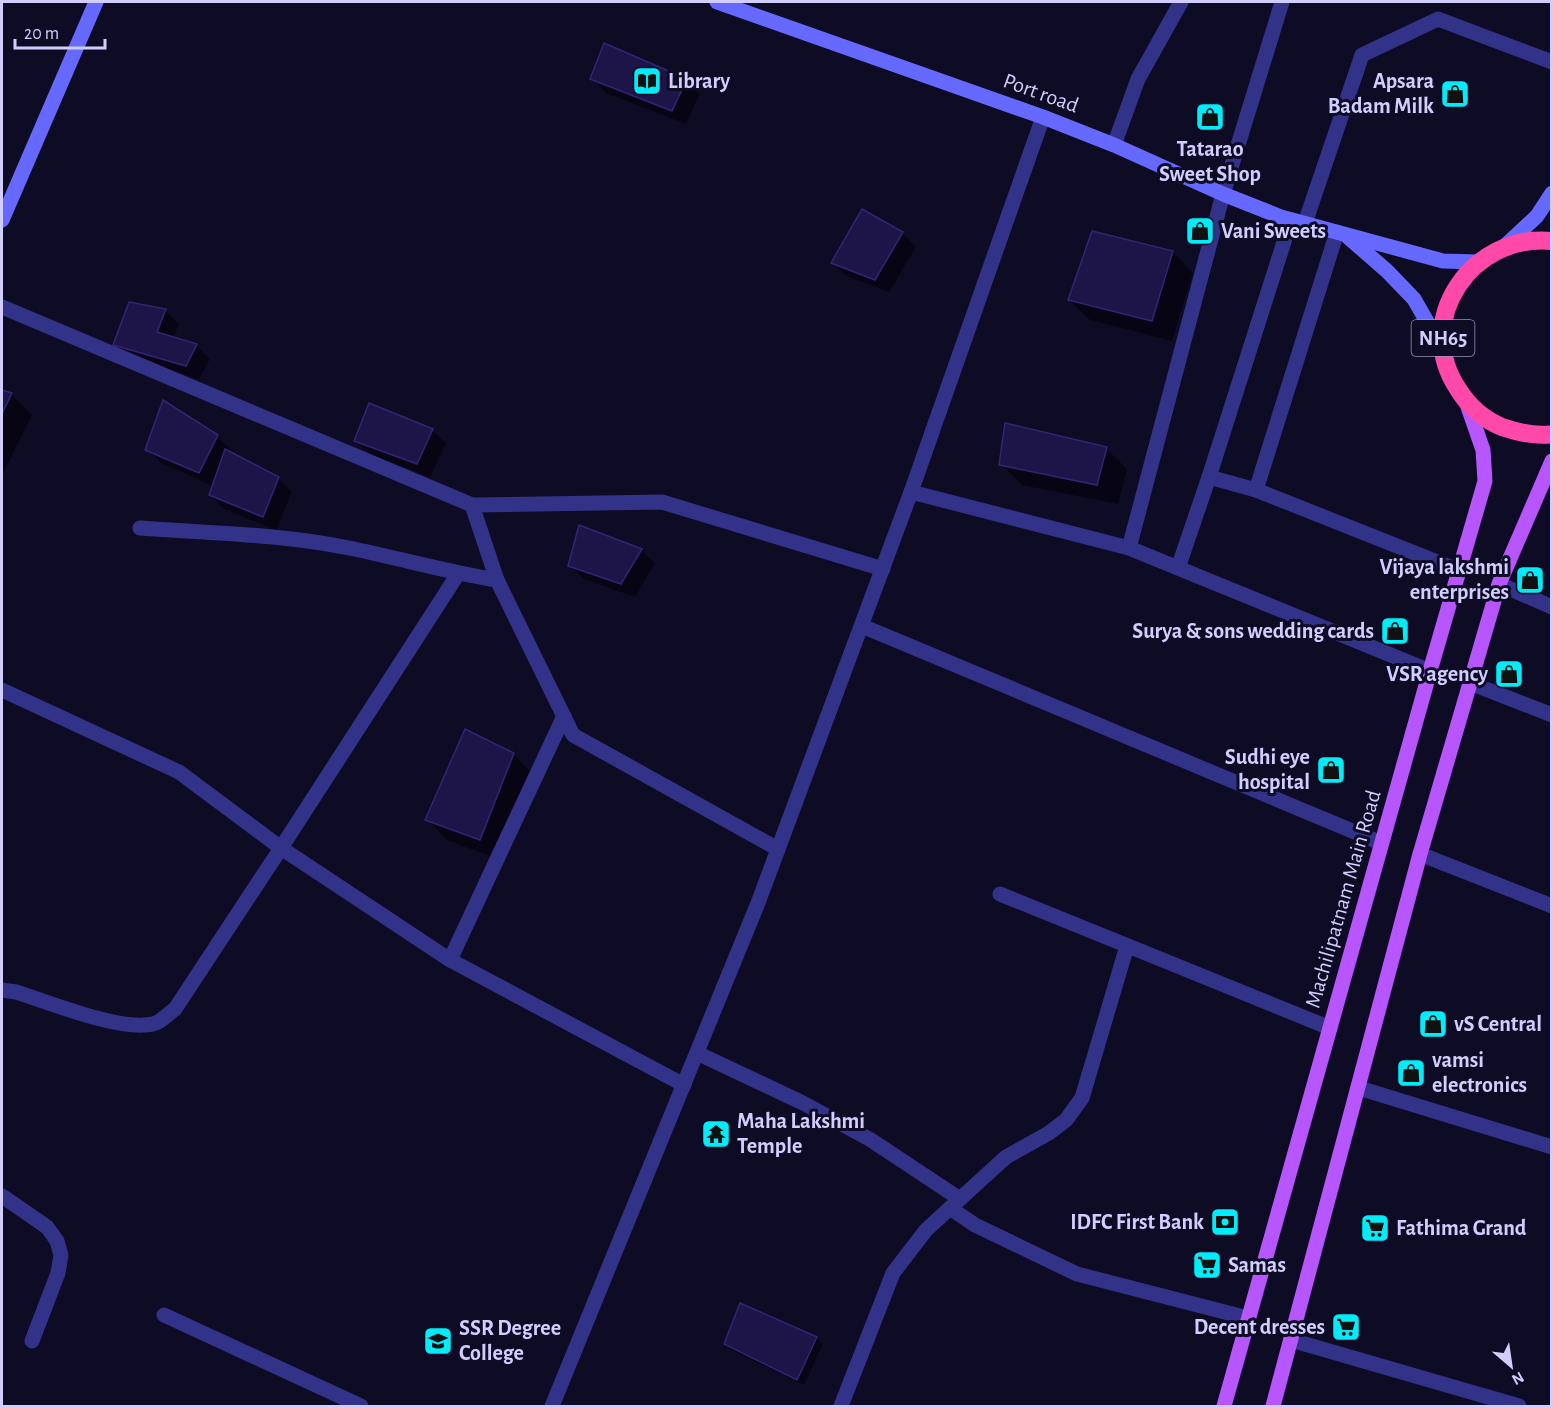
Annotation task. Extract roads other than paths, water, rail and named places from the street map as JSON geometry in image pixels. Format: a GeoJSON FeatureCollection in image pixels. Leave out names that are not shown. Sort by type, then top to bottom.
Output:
{"type":"FeatureCollection","features":[{"type":"Feature","properties":{"kind":"highway","name":"NH65"},"geometry":{"type":"LineString","coordinates":[[1551,241],[1536,239],[1506,245],[1478,262],[1457,286],[1444,316],[1442,348],[1450,378],[1467,404],[1490,422],[1516,432],[1551,434]]}},
{"type":"Feature","properties":{"kind":"main road"},"geometry":{"type":"LineString","coordinates":[[2,220],[93,2]]}},
{"type":"Feature","properties":{"kind":"main road","name":"Port road"},"geometry":{"type":"LineString","coordinates":[[717,2],[1043,117],[1114,145],[1222,194],[1298,222],[1443,261],[1478,262]]}},
{"type":"Feature","properties":{"kind":"main road"},"geometry":{"type":"LineString","coordinates":[[1506,245],[1537,216],[1551,193]]}},
{"type":"Feature","properties":{"kind":"main road","name":"Port road"},"geometry":{"type":"LineString","coordinates":[[1342,233],[1387,271],[1414,299],[1442,348]]}},
{"type":"Feature","properties":{"kind":"main road","name":"Machilipatnam Main Road"},"geometry":{"type":"LineString","coordinates":[[1224,1407],[1381,843],[1485,481],[1483,450],[1467,404]]}},
{"type":"Feature","properties":{"kind":"main road"},"geometry":{"type":"LineString","coordinates":[[1273,1407],[1420,854],[1499,584],[1551,461]]}},
{"type":"Feature","properties":{"kind":"street"},"geometry":{"type":"LineString","coordinates":[[1114,145],[1138,79],[1181,2]]}},
{"type":"Feature","properties":{"kind":"street"},"geometry":{"type":"LineString","coordinates":[[1129,548],[1222,194],[1282,2]]}},
{"type":"Feature","properties":{"kind":"street"},"geometry":{"type":"LineString","coordinates":[[1178,568],[1298,222],[1362,56],[1438,19],[1551,62]]}},
{"type":"Feature","properties":{"kind":"street"},"geometry":{"type":"LineString","coordinates":[[552,1407],[758,903],[911,492],[1043,117]]}},
{"type":"Feature","properties":{"kind":"street"},"geometry":{"type":"LineString","coordinates":[[1256,490],[1342,233]]}},
{"type":"Feature","properties":{"kind":"street"},"geometry":{"type":"LineString","coordinates":[[2,307],[472,505],[662,502],[883,569]]}},
{"type":"Feature","properties":{"kind":"street"},"geometry":{"type":"LineString","coordinates":[[1209,477],[1256,490],[1460,571]]}},
{"type":"Feature","properties":{"kind":"street"},"geometry":{"type":"LineString","coordinates":[[911,492],[1129,548],[1430,671]]}},
{"type":"Feature","properties":{"kind":"street"},"geometry":{"type":"LineString","coordinates":[[472,505],[497,580],[573,735],[778,849]]}},
{"type":"Feature","properties":{"kind":"street"},"geometry":{"type":"LineString","coordinates":[[140,528],[270,537],[348,548],[458,574],[497,580]]}},
{"type":"Feature","properties":{"kind":"street"},"geometry":{"type":"LineString","coordinates":[[2,990],[16,992],[113,1022],[137,1025],[157,1022],[175,1009],[458,574]]}},
{"type":"Feature","properties":{"kind":"street"},"geometry":{"type":"LineString","coordinates":[[1499,584],[1551,607]]}},
{"type":"Feature","properties":{"kind":"street"},"geometry":{"type":"LineString","coordinates":[[862,626],[1381,843]]}},
{"type":"Feature","properties":{"kind":"street"},"geometry":{"type":"LineString","coordinates":[[1470,683],[1551,715]]}},
{"type":"Feature","properties":{"kind":"street"},"geometry":{"type":"LineString","coordinates":[[2,690],[179,772],[281,848],[450,960],[684,1085]]}},
{"type":"Feature","properties":{"kind":"street"},"geometry":{"type":"LineString","coordinates":[[450,960],[564,716]]}},
{"type":"Feature","properties":{"kind":"street"},"geometry":{"type":"LineString","coordinates":[[1420,854],[1551,906]]}},
{"type":"Feature","properties":{"kind":"street"},"geometry":{"type":"LineString","coordinates":[[1000,894],[1330,1028]]}},
{"type":"Feature","properties":{"kind":"street"},"geometry":{"type":"LineString","coordinates":[[841,1407],[893,1273],[926,1230],[1006,1157],[1049,1133],[1066,1120],[1082,1098],[1127,946]]}},
{"type":"Feature","properties":{"kind":"street"},"geometry":{"type":"LineString","coordinates":[[697,1053],[803,1103],[871,1140],[955,1203],[975,1226],[1077,1274],[1248,1318]]}},
{"type":"Feature","properties":{"kind":"street"},"geometry":{"type":"LineString","coordinates":[[1359,1088],[1551,1147]]}},
{"type":"Feature","properties":{"kind":"street"},"geometry":{"type":"LineString","coordinates":[[2,1196],[47,1227],[57,1241],[61,1255],[58,1273],[32,1341]]}},
{"type":"Feature","properties":{"kind":"street"},"geometry":{"type":"LineString","coordinates":[[164,1315],[361,1407]]}},
{"type":"Feature","properties":{"kind":"street"},"geometry":{"type":"LineString","coordinates":[[1291,1340],[1519,1407]]}},
{"type":"Feature","properties":{"kind":"place","name":"Library"},"geometry":{"type":"Point","coordinates":[647,81]}},
{"type":"Feature","properties":{"kind":"place","name":"Apsara Badam Milk"},"geometry":{"type":"Point","coordinates":[1455,94]}},
{"type":"Feature","properties":{"kind":"place","name":"Tatarao Sweet Shop"},"geometry":{"type":"Point","coordinates":[1210,117]}},
{"type":"Feature","properties":{"kind":"place","name":"Vani Sweets"},"geometry":{"type":"Point","coordinates":[1200,231]}},
{"type":"Feature","properties":{"kind":"place","name":"Vijaya lakshmi enterprises"},"geometry":{"type":"Point","coordinates":[1530,580]}},
{"type":"Feature","properties":{"kind":"place","name":"Surya & sons wedding cards"},"geometry":{"type":"Point","coordinates":[1395,631]}},
{"type":"Feature","properties":{"kind":"place","name":"VSR agency"},"geometry":{"type":"Point","coordinates":[1509,674]}},
{"type":"Feature","properties":{"kind":"place","name":"Sudhi eye hospital"},"geometry":{"type":"Point","coordinates":[1331,770]}},
{"type":"Feature","properties":{"kind":"place","name":"vS Central"},"geometry":{"type":"Point","coordinates":[1433,1024]}},
{"type":"Feature","properties":{"kind":"place","name":"vamsi electronics"},"geometry":{"type":"Point","coordinates":[1411,1073]}},
{"type":"Feature","properties":{"kind":"place","name":"Maha Lakshmi Temple"},"geometry":{"type":"Point","coordinates":[716,1134]}},
{"type":"Feature","properties":{"kind":"place","name":"IDFC First Bank"},"geometry":{"type":"Point","coordinates":[1225,1222]}},
{"type":"Feature","properties":{"kind":"place","name":"Fathima Grand"},"geometry":{"type":"Point","coordinates":[1375,1228]}},
{"type":"Feature","properties":{"kind":"place","name":"Samas"},"geometry":{"type":"Point","coordinates":[1207,1265]}},
{"type":"Feature","properties":{"kind":"place","name":"Decent dresses"},"geometry":{"type":"Point","coordinates":[1346,1327]}},
{"type":"Feature","properties":{"kind":"place","name":"SSR Degree College"},"geometry":{"type":"Point","coordinates":[438,1341]}}]}
